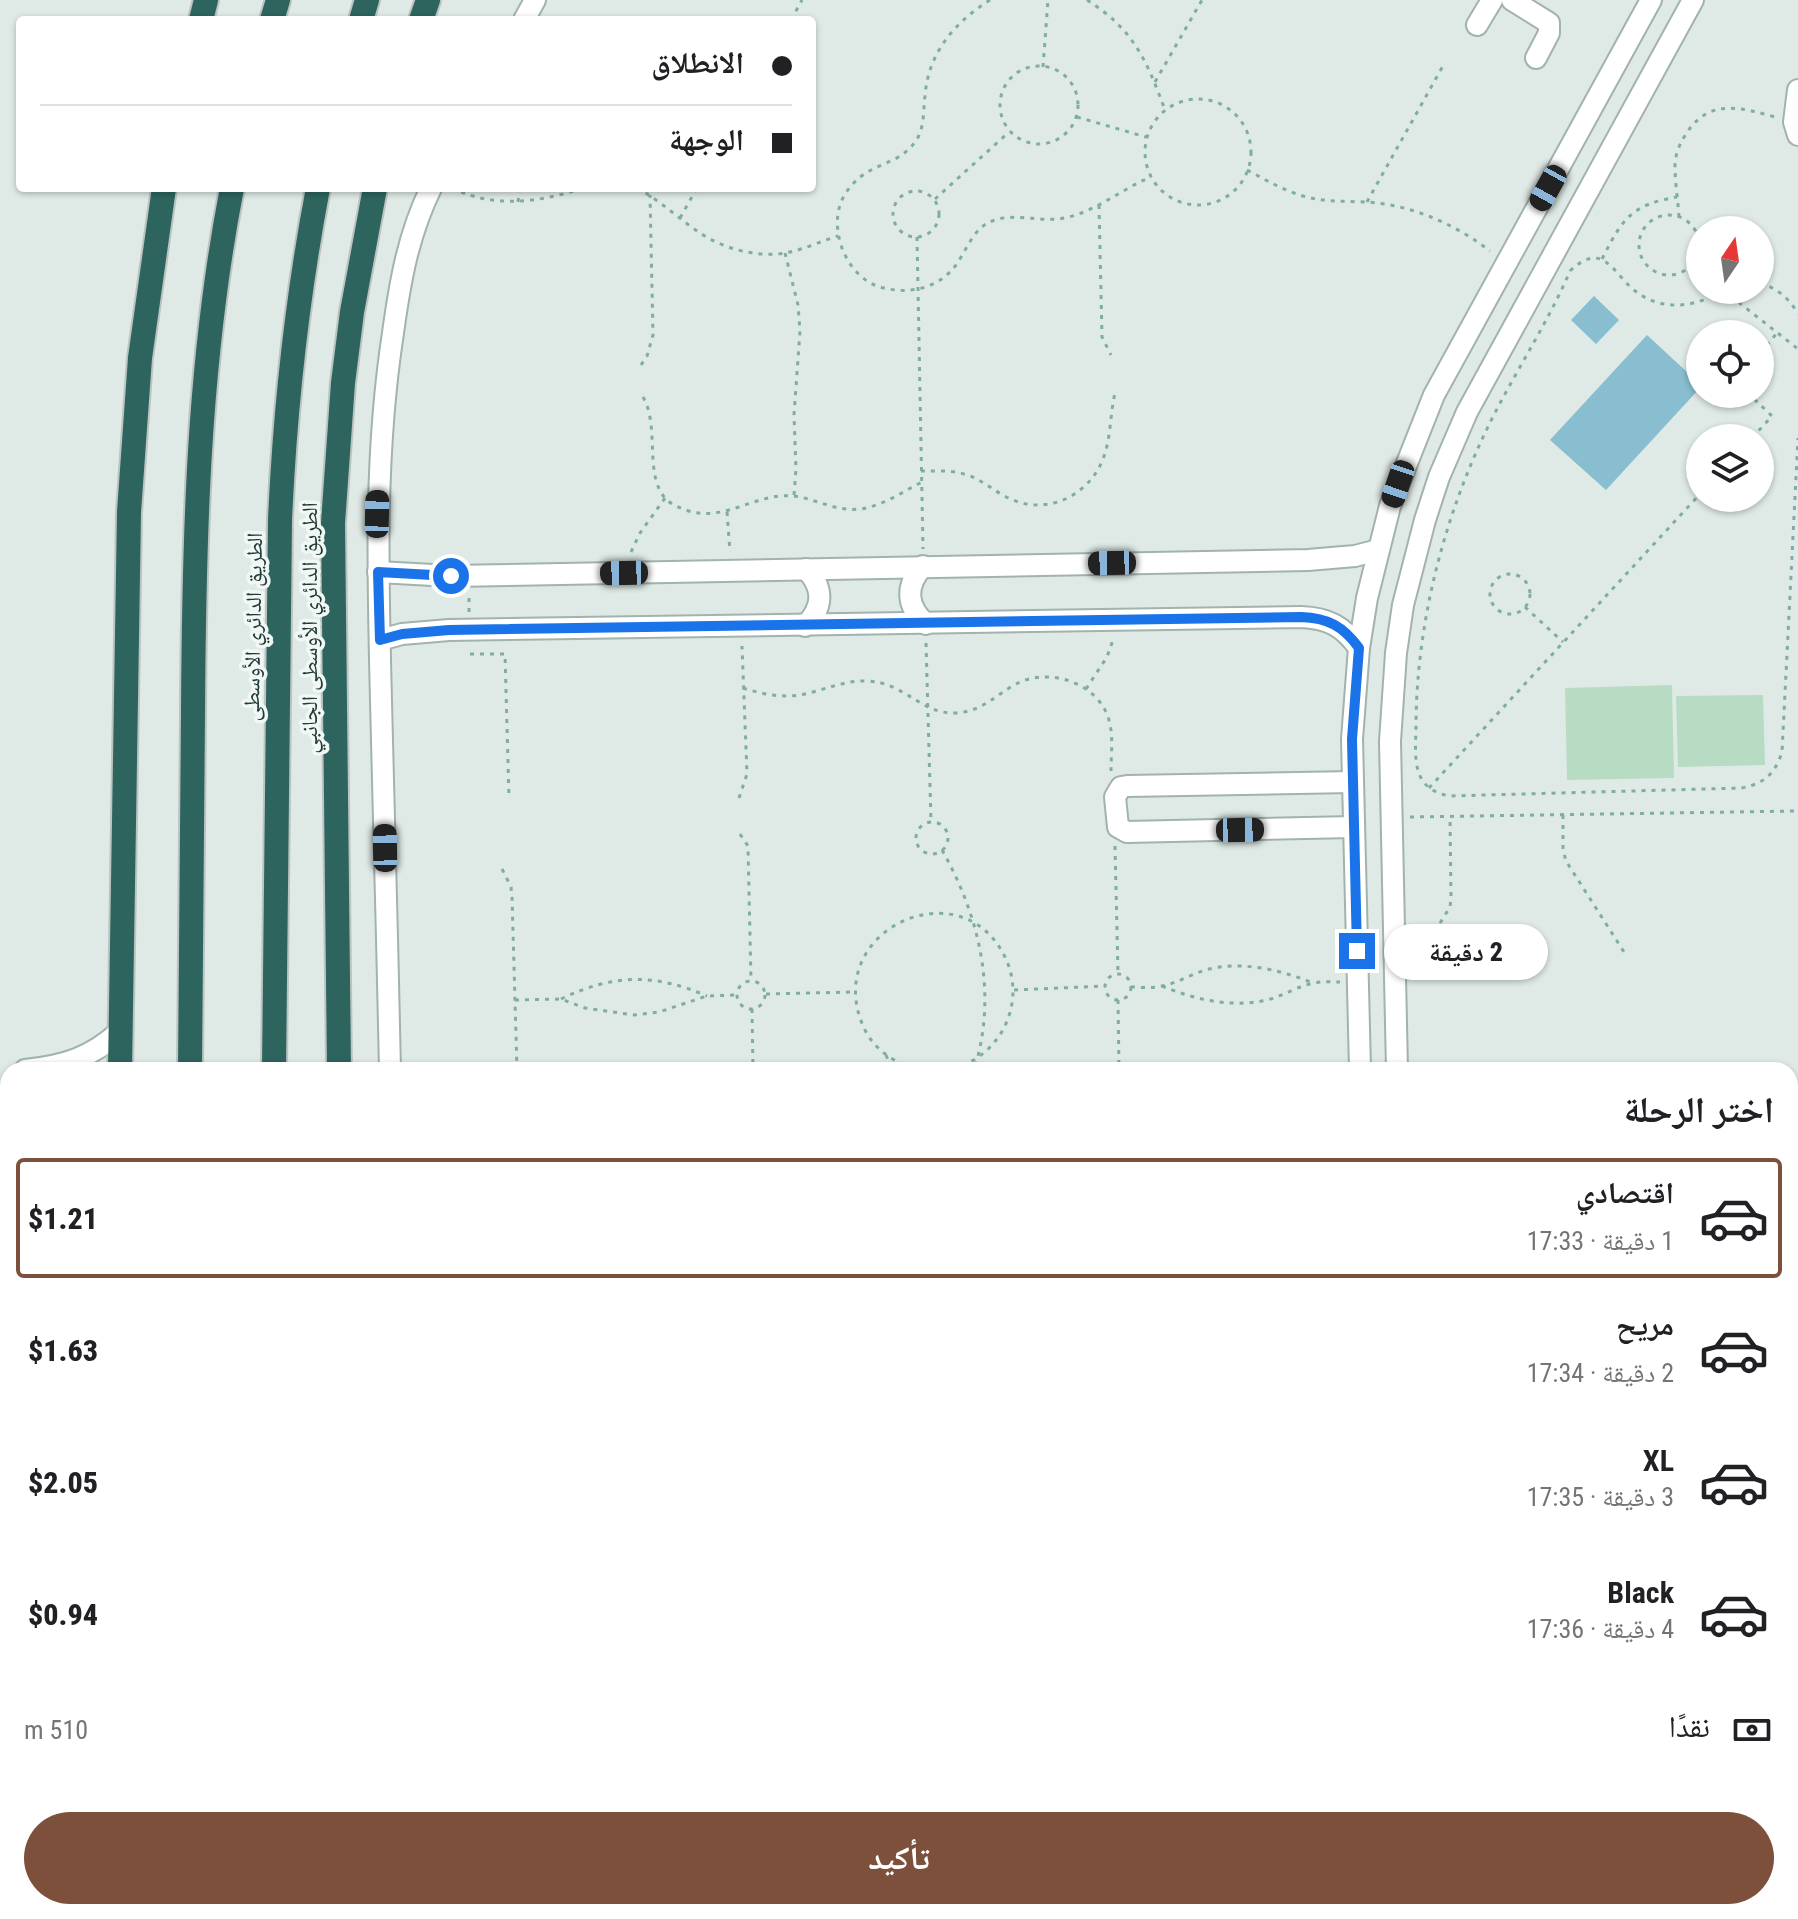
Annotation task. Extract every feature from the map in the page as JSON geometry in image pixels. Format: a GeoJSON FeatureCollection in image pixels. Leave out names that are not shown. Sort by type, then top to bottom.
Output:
{"type":"FeatureCollection","features":[{"type":"Feature","properties":{"kind":"highway"},"geometry":{"type":"LineString","coordinates":[[120,1062],[127,589],[133,435],[149,282],[163,192]]}},
{"type":"Feature","properties":{"kind":"highway"},"geometry":{"type":"LineString","coordinates":[[190,1062],[196,486],[207,351],[231,192]]}},
{"type":"Feature","properties":{"kind":"highway","name":"الطريق الدائري الأوسطى"},"geometry":{"type":"LineString","coordinates":[[274,1062],[283,463],[298,304],[317,192]]}},
{"type":"Feature","properties":{"kind":"highway","name":"الطريق الدائري الأوسطى الجانبي"},"geometry":{"type":"LineString","coordinates":[[339,1062],[333,523],[343,383],[352,312],[374,192]]}},
{"type":"Feature","properties":{"kind":"street"},"geometry":{"type":"LineString","coordinates":[[1477,25],[1492,0]]}},
{"type":"Feature","properties":{"kind":"street"},"geometry":{"type":"LineString","coordinates":[[1512,0],[1549,23],[1549,33],[1536,58]]}},
{"type":"Feature","properties":{"kind":"street"},"geometry":{"type":"LineString","coordinates":[[1360,1062],[1354,694],[1359,648],[1378,550],[1405,462],[1424,415],[1651,0]]}},
{"type":"Feature","properties":{"kind":"street"},"geometry":{"type":"LineString","coordinates":[[1397,1062],[1390,741],[1396,653],[1414,558],[1439,477],[1467,412],[1693,0]]}},
{"type":"Feature","properties":{"kind":"street"},"geometry":{"type":"LineString","coordinates":[[1796,128],[1798,90]]}},
{"type":"Feature","properties":{"kind":"street"},"geometry":{"type":"LineString","coordinates":[[390,1062],[378,465],[388,361],[404,260],[429,192]]}},
{"type":"Feature","properties":{"kind":"street"},"geometry":{"type":"LineString","coordinates":[[378,572],[451,576],[1308,560],[1355,556],[1378,550]]}},
{"type":"Feature","properties":{"kind":"street"},"geometry":{"type":"LineString","coordinates":[[923,566],[914,576],[910,602],[926,624]]}},
{"type":"Feature","properties":{"kind":"street"},"geometry":{"type":"LineString","coordinates":[[805,626],[815,616],[820,604],[820,591],[815,578],[806,569]]}},
{"type":"Feature","properties":{"kind":"street"},"geometry":{"type":"LineString","coordinates":[[380,640],[437,631],[1318,617],[1335,623],[1349,634],[1359,648]]}},
{"type":"Feature","properties":{"kind":"street"},"geometry":{"type":"LineString","coordinates":[[1353,782],[1127,786],[1117,791],[1118,827],[1127,832],[1354,827]]}},
{"type":"Feature","properties":{"kind":"street"},"geometry":{"type":"LineString","coordinates":[[68,1062],[88,1055],[121,1030]]}},
{"type":"Feature","properties":{"kind":"path"},"geometry":{"type":"LineString","coordinates":[[990,0],[968,14],[950,33],[936,55],[926,81],[923,126],[916,141],[905,153],[870,168],[854,181],[842,199],[837,219],[838,236],[845,258],[859,276],[877,287],[897,292],[918,290],[940,281],[957,265],[977,231],[990,221],[1006,217],[1041,221],[1079,215],[1151,177]]}},
{"type":"Feature","properties":{"kind":"path"},"geometry":{"type":"LineString","coordinates":[[1043,67],[1048,0]]}},
{"type":"Feature","properties":{"kind":"path"},"geometry":{"type":"LineString","coordinates":[[1087,0],[1109,14],[1129,33],[1144,56],[1165,110]]}},
{"type":"Feature","properties":{"kind":"path"},"geometry":{"type":"LineString","coordinates":[[1155,82],[1202,0]]}},
{"type":"Feature","properties":{"kind":"path"},"geometry":{"type":"LineString","coordinates":[[1367,202],[1444,64]]}},
{"type":"Feature","properties":{"kind":"path"},"geometry":{"type":"LineString","coordinates":[[1030,67],[1056,70],[1068,78],[1075,90],[1079,103],[1077,117],[1060,139],[1048,144],[1034,144],[1021,140],[1010,131],[1000,107],[1002,94],[1008,82],[1030,67]]}},
{"type":"Feature","properties":{"kind":"path"},"geometry":{"type":"LineString","coordinates":[[1193,99],[1223,105],[1235,114],[1244,126],[1251,155],[1240,183],[1229,194],[1202,204],[1186,203],[1160,189],[1146,164],[1147,137],[1157,117],[1165,110],[1178,102],[1193,99]]}},
{"type":"Feature","properties":{"kind":"path"},"geometry":{"type":"LineString","coordinates":[[1679,217],[1675,162],[1681,140],[1695,122],[1711,110],[1729,108],[1749,110],[1796,128]]}},
{"type":"Feature","properties":{"kind":"path"},"geometry":{"type":"LineString","coordinates":[[1077,117],[1147,137]]}},
{"type":"Feature","properties":{"kind":"path"},"geometry":{"type":"LineString","coordinates":[[935,199],[1010,131]]}},
{"type":"Feature","properties":{"kind":"path"},"geometry":{"type":"LineString","coordinates":[[1247,170],[1275,186],[1305,196],[1337,202],[1367,202],[1405,209],[1441,221],[1476,240],[1506,263]]}},
{"type":"Feature","properties":{"kind":"path"},"geometry":{"type":"LineString","coordinates":[[911,191],[928,193],[935,199],[940,215],[938,223],[926,235],[917,237],[909,236],[896,225],[893,216],[897,200],[911,191]]}},
{"type":"Feature","properties":{"kind":"path"},"geometry":{"type":"LineString","coordinates":[[464,192],[489,200],[518,202],[542,200],[570,192]]}},
{"type":"Feature","properties":{"kind":"path"},"geometry":{"type":"LineString","coordinates":[[518,202],[519,192]]}},
{"type":"Feature","properties":{"kind":"path"},"geometry":{"type":"LineString","coordinates":[[644,192],[698,232],[718,243],[751,252],[785,253],[838,236]]}},
{"type":"Feature","properties":{"kind":"path"},"geometry":{"type":"LineString","coordinates":[[680,218],[695,192]]}},
{"type":"Feature","properties":{"kind":"path"},"geometry":{"type":"LineString","coordinates":[[641,365],[653,335],[650,195]]}},
{"type":"Feature","properties":{"kind":"path"},"geometry":{"type":"LineString","coordinates":[[1602,259],[1615,233],[1630,214],[1652,201],[1677,197]]}},
{"type":"Feature","properties":{"kind":"path"},"geometry":{"type":"LineString","coordinates":[[1099,205],[1102,337],[1111,355]]}},
{"type":"Feature","properties":{"kind":"path"},"geometry":{"type":"LineString","coordinates":[[1686,221],[1679,217],[1660,216],[1645,228],[1640,237],[1642,256],[1655,271],[1674,274],[1686,268]]}},
{"type":"Feature","properties":{"kind":"path"},"geometry":{"type":"LineString","coordinates":[[917,237],[923,566]]}},
{"type":"Feature","properties":{"kind":"path"},"geometry":{"type":"LineString","coordinates":[[785,253],[798,305],[800,331],[794,415],[794,496]]}},
{"type":"Feature","properties":{"kind":"path"},"geometry":{"type":"LineString","coordinates":[[1694,304],[1674,305],[1637,293],[1615,267],[1602,259],[1579,263],[1570,271],[1484,434],[1444,541],[1421,652],[1416,708],[1417,768],[1429,788],[1449,796],[1741,788],[1768,778],[1782,752],[1798,438]]}},
{"type":"Feature","properties":{"kind":"path"},"geometry":{"type":"LineString","coordinates":[[1774,289],[1780,291],[1798,314]]}},
{"type":"Feature","properties":{"kind":"path"},"geometry":{"type":"LineString","coordinates":[[1741,304],[1798,349]]}},
{"type":"Feature","properties":{"kind":"path"},"geometry":{"type":"LineString","coordinates":[[1774,337],[1777,333]]}},
{"type":"Feature","properties":{"kind":"path"},"geometry":{"type":"LineString","coordinates":[[921,471],[961,473],[980,480],[1013,500],[1031,505],[1051,504],[1069,498],[1085,488],[1105,456],[1115,393]]}},
{"type":"Feature","properties":{"kind":"path"},"geometry":{"type":"LineString","coordinates":[[643,397],[650,412],[656,474],[665,498],[695,513],[711,515],[759,499],[794,496],[840,509],[857,510],[874,507],[922,482]]}},
{"type":"Feature","properties":{"kind":"path"},"geometry":{"type":"LineString","coordinates":[[1764,408],[1772,416],[1765,424]]}},
{"type":"Feature","properties":{"kind":"path"},"geometry":{"type":"LineString","coordinates":[[624,573],[640,533],[665,498]]}},
{"type":"Feature","properties":{"kind":"path"},"geometry":{"type":"LineString","coordinates":[[1429,788],[1686,509]]}},
{"type":"Feature","properties":{"kind":"path"},"geometry":{"type":"LineString","coordinates":[[727,512],[730,551],[727,570]]}},
{"type":"Feature","properties":{"kind":"path"},"geometry":{"type":"LineString","coordinates":[[1505,574],[1521,577],[1530,591],[1525,607],[1510,614],[1495,607],[1491,600],[1492,584],[1505,574]]}},
{"type":"Feature","properties":{"kind":"path"},"geometry":{"type":"LineString","coordinates":[[469,597],[469,616]]}},
{"type":"Feature","properties":{"kind":"path"},"geometry":{"type":"LineString","coordinates":[[1525,607],[1564,642]]}},
{"type":"Feature","properties":{"kind":"path"},"geometry":{"type":"LineString","coordinates":[[1086,689],[1107,657],[1116,620]]}},
{"type":"Feature","properties":{"kind":"path"},"geometry":{"type":"LineString","coordinates":[[926,624],[931,822]]}},
{"type":"Feature","properties":{"kind":"path"},"geometry":{"type":"LineString","coordinates":[[739,798],[747,774],[742,626]]}},
{"type":"Feature","properties":{"kind":"path"},"geometry":{"type":"LineString","coordinates":[[470,654],[505,654],[509,798]]}},
{"type":"Feature","properties":{"kind":"path"},"geometry":{"type":"LineString","coordinates":[[743,688],[785,696],[806,694],[847,682],[869,681],[891,686],[911,695],[928,709],[946,714],[983,707],[1018,683],[1041,677],[1064,679],[1086,689],[1099,701],[1108,717],[1111,778],[1117,791]]}},
{"type":"Feature","properties":{"kind":"path"},"geometry":{"type":"LineString","coordinates":[[1391,817],[1798,811]]}},
{"type":"Feature","properties":{"kind":"path"},"geometry":{"type":"LineString","coordinates":[[1563,815],[1566,861],[1624,952]]}},
{"type":"Feature","properties":{"kind":"path"},"geometry":{"type":"LineString","coordinates":[[1440,923],[1450,907],[1451,898],[1450,816]]}},
{"type":"Feature","properties":{"kind":"path"},"geometry":{"type":"LineString","coordinates":[[931,822],[939,824],[948,836],[947,844],[935,854],[926,854],[915,840],[922,825],[931,822]]}},
{"type":"Feature","properties":{"kind":"path"},"geometry":{"type":"LineString","coordinates":[[1118,827],[1114,866],[1118,974]]}},
{"type":"Feature","properties":{"kind":"path"},"geometry":{"type":"LineString","coordinates":[[740,834],[748,846],[751,981]]}},
{"type":"Feature","properties":{"kind":"path"},"geometry":{"type":"LineString","coordinates":[[942,850],[956,874],[975,924],[985,992],[976,1062]]}},
{"type":"Feature","properties":{"kind":"path"},"geometry":{"type":"LineString","coordinates":[[502,869],[511,887],[517,1062]]}},
{"type":"Feature","properties":{"kind":"path"},"geometry":{"type":"LineString","coordinates":[[898,1062],[869,1037],[858,1016],[855,992],[858,968],[869,947],[885,930],[906,918],[929,913],[953,915],[975,924],[1003,952],[1011,971],[1014,990],[1012,1010],[1004,1029],[993,1046],[970,1062]]}},
{"type":"Feature","properties":{"kind":"path"},"geometry":{"type":"LineString","coordinates":[[1131,987],[1162,986],[1211,969],[1237,966],[1289,973],[1313,983]]}},
{"type":"Feature","properties":{"kind":"path"},"geometry":{"type":"LineString","coordinates":[[1118,974],[1127,978],[1131,987],[1127,996],[1118,1000],[1108,996],[1105,986],[1107,980],[1118,974]]}},
{"type":"Feature","properties":{"kind":"path"},"geometry":{"type":"LineString","coordinates":[[515,1000],[561,999],[607,981],[633,979],[683,985],[707,996]]}},
{"type":"Feature","properties":{"kind":"path"},"geometry":{"type":"LineString","coordinates":[[751,981],[763,987],[766,994]]}},
{"type":"Feature","properties":{"kind":"path"},"geometry":{"type":"LineString","coordinates":[[737,995],[741,986],[751,981]]}},
{"type":"Feature","properties":{"kind":"path"},"geometry":{"type":"LineString","coordinates":[[1162,986],[1199,999],[1238,1003],[1277,997],[1313,983],[1357,982]]}},
{"type":"Feature","properties":{"kind":"path"},"geometry":{"type":"LineString","coordinates":[[1014,990],[1105,986]]}},
{"type":"Feature","properties":{"kind":"path"},"geometry":{"type":"LineString","coordinates":[[766,994],[855,992]]}},
{"type":"Feature","properties":{"kind":"path"},"geometry":{"type":"LineString","coordinates":[[737,995],[745,1007],[752,1009],[759,1007],[766,994]]}},
{"type":"Feature","properties":{"kind":"path"},"geometry":{"type":"LineString","coordinates":[[561,999],[585,1008],[634,1015],[672,1009],[707,996],[737,995]]}},
{"type":"Feature","properties":{"kind":"path"},"geometry":{"type":"LineString","coordinates":[[1118,1000],[1119,1062]]}},
{"type":"Feature","properties":{"kind":"path"},"geometry":{"type":"LineString","coordinates":[[752,1009],[753,1062]]}},
{"type":"Feature","properties":{"kind":"path"},"geometry":{"type":"LineString","coordinates":[[886,1055],[889,1062]]}},
{"type":"Feature","properties":{"kind":"green space"},"geometry":{"type":"Polygon","coordinates":[[[1672,685],[1674,778],[1567,780],[1565,688],[1672,685]]]}},
{"type":"Feature","properties":{"kind":"green space"},"geometry":{"type":"Polygon","coordinates":[[[1763,695],[1765,765],[1678,767],[1676,696],[1763,695]]]}},
{"type":"Feature","properties":{"kind":"water"},"geometry":{"type":"Polygon","coordinates":[[[1594,296],[1619,320],[1596,344],[1571,320],[1594,296]]]}},
{"type":"Feature","properties":{"kind":"water"},"geometry":{"type":"Polygon","coordinates":[[[1647,335],[1686,371],[1686,403],[1606,490],[1550,440],[1647,335]]]}},
{"type":"Feature","properties":{"kind":"route"},"geometry":{"type":"LineString","coordinates":[[451,576],[378,572],[380,640],[402,634],[449,630],[1301,617],[1318,617],[1335,623],[1349,634],[1359,648],[1352,739],[1357,951]]}}]}
